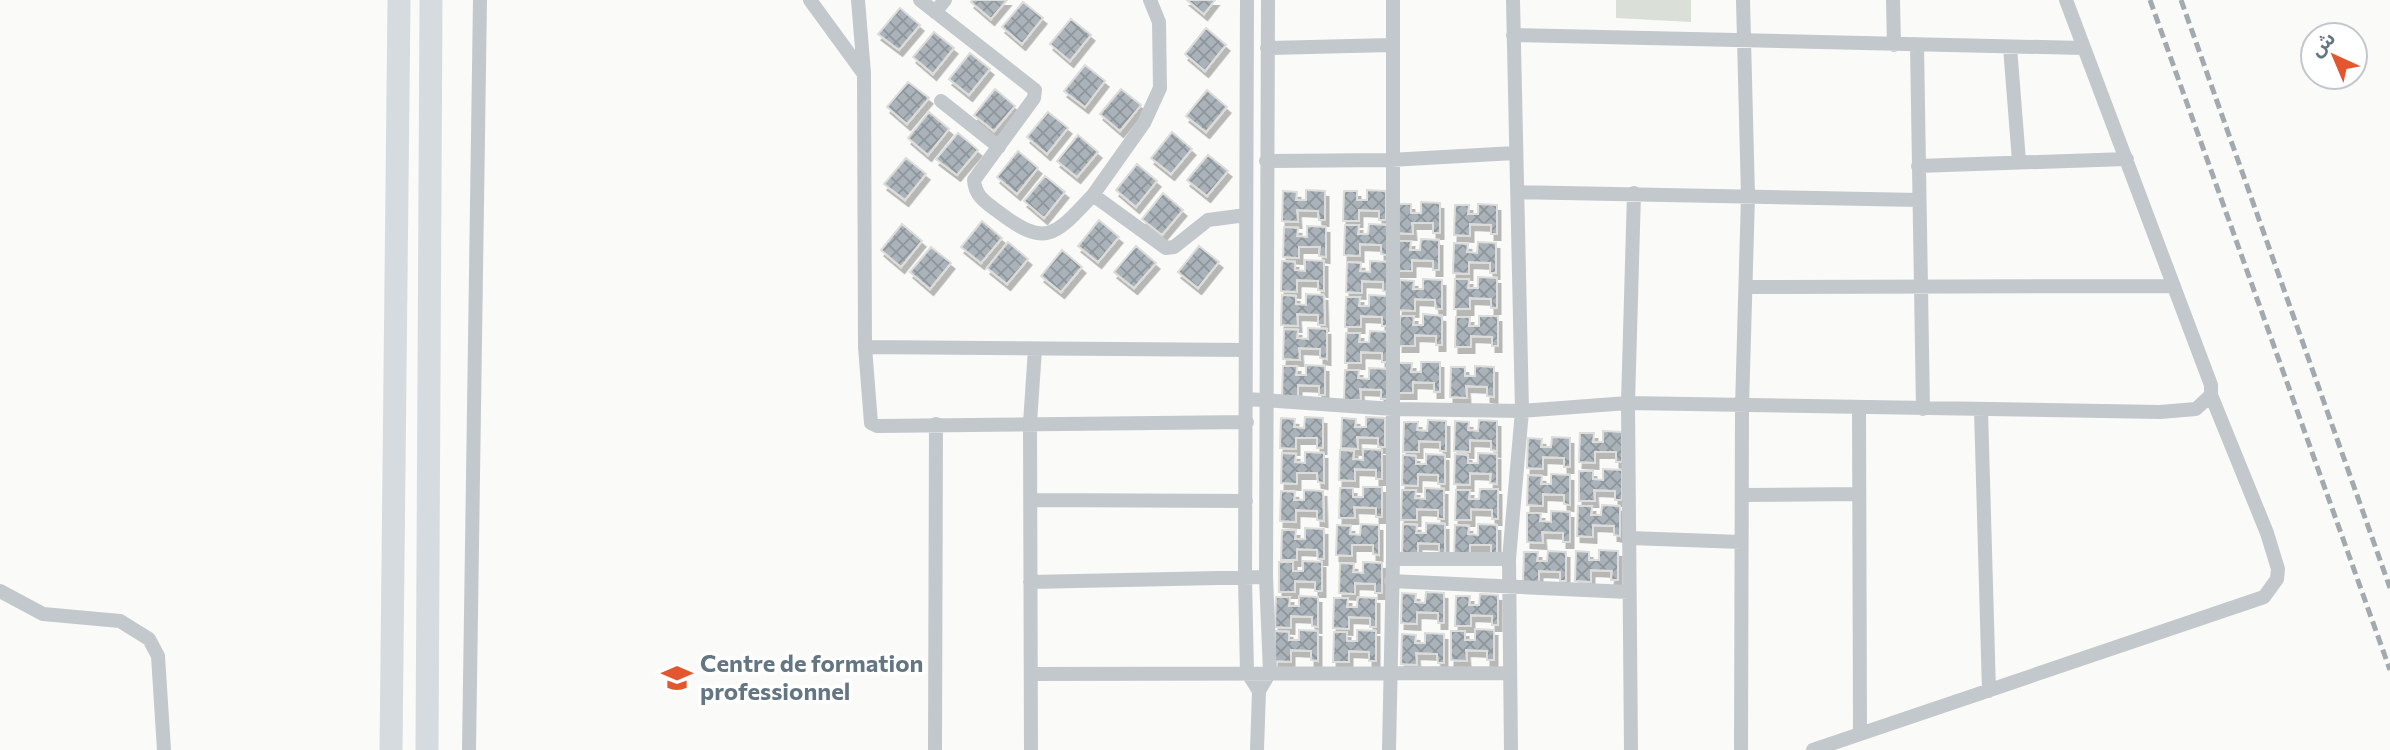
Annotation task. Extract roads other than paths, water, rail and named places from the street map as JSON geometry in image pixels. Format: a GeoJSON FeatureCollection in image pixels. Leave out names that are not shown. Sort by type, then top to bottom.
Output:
{"type":"FeatureCollection","features":[{"type":"Feature","properties":{"kind":"main road"},"geometry":{"type":"LineString","coordinates":[[391,750],[399,0]]}},
{"type":"Feature","properties":{"kind":"main road"},"geometry":{"type":"LineString","coordinates":[[427,750],[431,0]]}},
{"type":"Feature","properties":{"kind":"street"},"geometry":{"type":"LineString","coordinates":[[469,750],[480,0]]}},
{"type":"Feature","properties":{"kind":"street"},"geometry":{"type":"LineString","coordinates":[[810,0],[864,74]]}},
{"type":"Feature","properties":{"kind":"street"},"geometry":{"type":"LineString","coordinates":[[858,0],[864,74],[865,347],[871,423],[877,426],[1247,422]]}},
{"type":"Feature","properties":{"kind":"street"},"geometry":{"type":"LineString","coordinates":[[920,0],[1035,90],[1034,98],[974,180],[974,188],[979,197],[1023,230],[1034,235],[1063,227],[1093,195],[1144,123],[1160,88],[1158,22],[1150,0]]}},
{"type":"Feature","properties":{"kind":"street"},"geometry":{"type":"LineString","coordinates":[[935,12],[945,0]]}},
{"type":"Feature","properties":{"kind":"street"},"geometry":{"type":"LineString","coordinates":[[1247,0],[1245,579],[1247,672],[1259,691]]}},
{"type":"Feature","properties":{"kind":"street"},"geometry":{"type":"LineString","coordinates":[[1258,750],[1259,691],[1270,672],[1266,578],[1268,0]]}},
{"type":"Feature","properties":{"kind":"street"},"geometry":{"type":"LineString","coordinates":[[1389,750],[1393,558],[1390,160],[1393,0]]}},
{"type":"Feature","properties":{"kind":"street"},"geometry":{"type":"LineString","coordinates":[[1511,750],[1509,559],[1521,411],[1513,0]]}},
{"type":"Feature","properties":{"kind":"street"},"geometry":{"type":"LineString","coordinates":[[1741,750],[1742,407],[1748,196],[1743,0]]}},
{"type":"Feature","properties":{"kind":"street"},"geometry":{"type":"LineString","coordinates":[[1893,0],[1894,44]]}},
{"type":"Feature","properties":{"kind":"street"},"geometry":{"type":"LineString","coordinates":[[1813,750],[2251,602],[2272,589],[2278,569],[2267,533],[2211,395],[2211,385],[2066,0]]}},
{"type":"Feature","properties":{"kind":"street"},"geometry":{"type":"LineString","coordinates":[[1513,35],[2083,48]]}},
{"type":"Feature","properties":{"kind":"street"},"geometry":{"type":"LineString","coordinates":[[1267,48],[1391,45]]}},
{"type":"Feature","properties":{"kind":"street"},"geometry":{"type":"LineString","coordinates":[[1917,45],[1923,409]]}},
{"type":"Feature","properties":{"kind":"street"},"geometry":{"type":"LineString","coordinates":[[2010,47],[2019,161]]}},
{"type":"Feature","properties":{"kind":"street"},"geometry":{"type":"LineString","coordinates":[[942,101],[999,147]]}},
{"type":"Feature","properties":{"kind":"street"},"geometry":{"type":"LineString","coordinates":[[1266,161],[1390,160],[1515,153]]}},
{"type":"Feature","properties":{"kind":"street"},"geometry":{"type":"LineString","coordinates":[[1919,166],[2127,159]]}},
{"type":"Feature","properties":{"kind":"street"},"geometry":{"type":"LineString","coordinates":[[1517,192],[1919,200]]}},
{"type":"Feature","properties":{"kind":"street"},"geometry":{"type":"LineString","coordinates":[[1631,750],[1628,404],[1634,193]]}},
{"type":"Feature","properties":{"kind":"street"},"geometry":{"type":"LineString","coordinates":[[1093,195],[1166,248],[1174,247],[1208,220],[1245,215]]}},
{"type":"Feature","properties":{"kind":"street"},"geometry":{"type":"LineString","coordinates":[[1746,287],[2174,286]]}},
{"type":"Feature","properties":{"kind":"street"},"geometry":{"type":"LineString","coordinates":[[865,347],[1246,350]]}},
{"type":"Feature","properties":{"kind":"street"},"geometry":{"type":"LineString","coordinates":[[1031,750],[1030,423],[1035,349]]}},
{"type":"Feature","properties":{"kind":"street"},"geometry":{"type":"LineString","coordinates":[[1247,399],[1393,409],[1521,411],[1628,404],[2160,412],[2196,409],[2211,395]]}},
{"type":"Feature","properties":{"kind":"street"},"geometry":{"type":"LineString","coordinates":[[1859,408],[1860,733]]}},
{"type":"Feature","properties":{"kind":"street"},"geometry":{"type":"LineString","coordinates":[[1980,410],[1989,691]]}},
{"type":"Feature","properties":{"kind":"street"},"geometry":{"type":"LineString","coordinates":[[935,750],[936,424]]}},
{"type":"Feature","properties":{"kind":"street"},"geometry":{"type":"LineString","coordinates":[[1742,495],[1859,494]]}},
{"type":"Feature","properties":{"kind":"street"},"geometry":{"type":"LineString","coordinates":[[1031,500],[1246,500]]}},
{"type":"Feature","properties":{"kind":"street"},"geometry":{"type":"LineString","coordinates":[[1630,538],[1741,542]]}},
{"type":"Feature","properties":{"kind":"street"},"geometry":{"type":"LineString","coordinates":[[1393,558],[1509,559]]}},
{"type":"Feature","properties":{"kind":"street"},"geometry":{"type":"LineString","coordinates":[[1030,582],[1266,578]]}},
{"type":"Feature","properties":{"kind":"street"},"geometry":{"type":"LineString","coordinates":[[1391,581],[1629,592]]}},
{"type":"Feature","properties":{"kind":"street"},"geometry":{"type":"LineString","coordinates":[[0,591],[43,614],[120,621],[149,639],[158,656],[164,750]]}},
{"type":"Feature","properties":{"kind":"street"},"geometry":{"type":"LineString","coordinates":[[1031,674],[1510,673]]}},
{"type":"Feature","properties":{"kind":"railway"},"geometry":{"type":"LineString","coordinates":[[2150,0],[2390,670]]}},
{"type":"Feature","properties":{"kind":"railway"},"geometry":{"type":"LineString","coordinates":[[2181,0],[2390,588]]}},
{"type":"Feature","properties":{"kind":"place","name":"Centre de formation professionnel"},"geometry":{"type":"Point","coordinates":[677,678]}}]}
